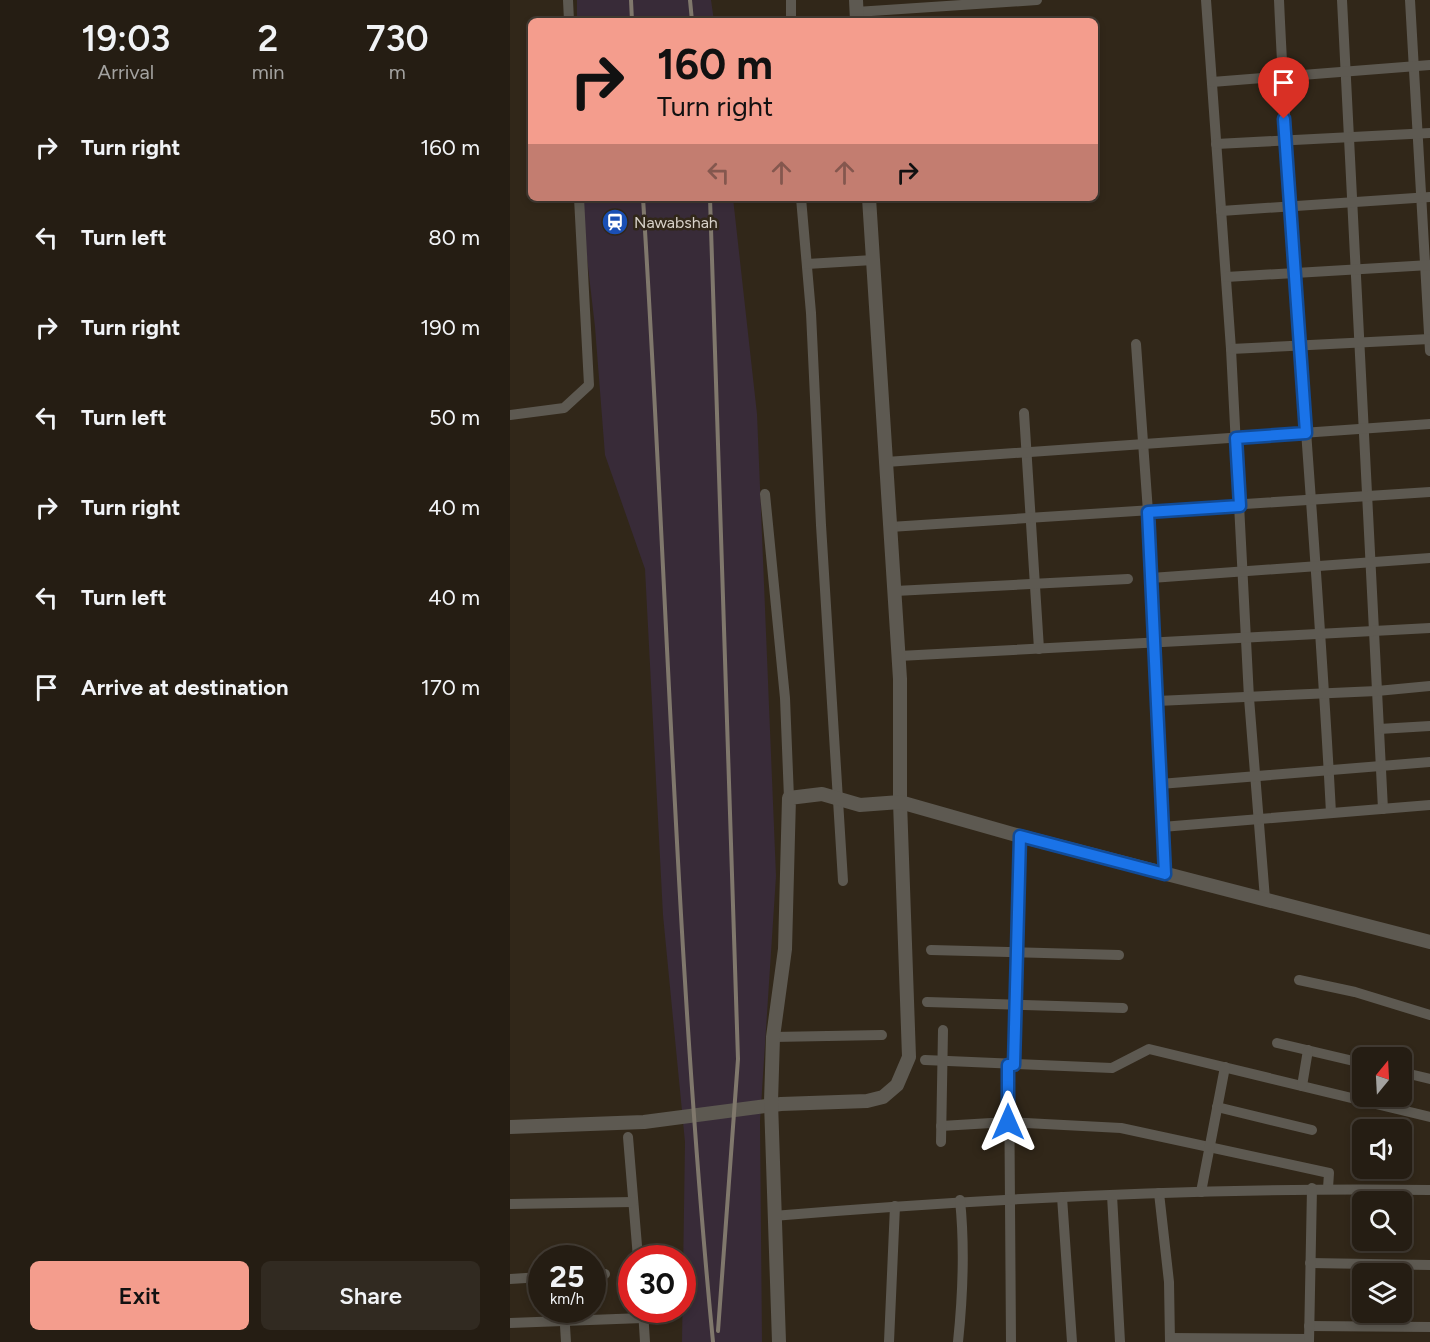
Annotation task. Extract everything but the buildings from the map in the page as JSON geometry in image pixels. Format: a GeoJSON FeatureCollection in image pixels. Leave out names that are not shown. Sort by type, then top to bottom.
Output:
{"type":"FeatureCollection","features":[{"type":"Feature","properties":{"kind":"street"},"geometry":{"type":"LineString","coordinates":[[568,0],[569,18]]}},
{"type":"Feature","properties":{"kind":"street"},"geometry":{"type":"LineString","coordinates":[[791,0],[791,18]]}},
{"type":"Feature","properties":{"kind":"street"},"geometry":{"type":"LineString","coordinates":[[856,11],[908,5],[1037,0]]}},
{"type":"Feature","properties":{"kind":"street"},"geometry":{"type":"LineString","coordinates":[[1206,0],[1231,349],[1249,698],[1257,774],[1265,899]]}},
{"type":"Feature","properties":{"kind":"street"},"geometry":{"type":"LineString","coordinates":[[1279,0],[1285,141],[1302,345],[1331,813]]}},
{"type":"Feature","properties":{"kind":"street"},"geometry":{"type":"LineString","coordinates":[[1342,0],[1383,809]]}},
{"type":"Feature","properties":{"kind":"street"},"geometry":{"type":"LineString","coordinates":[[1231,349],[1359,343],[1430,343],[1426,198],[1418,134],[1410,0]]}},
{"type":"Feature","properties":{"kind":"street"},"geometry":{"type":"LineString","coordinates":[[1212,82],[1430,65]]}},
{"type":"Feature","properties":{"kind":"street"},"geometry":{"type":"LineString","coordinates":[[1216,144],[1430,133]]}},
{"type":"Feature","properties":{"kind":"street"},"geometry":{"type":"LineString","coordinates":[[1221,211],[1426,198]]}},
{"type":"Feature","properties":{"kind":"street"},"geometry":{"type":"LineString","coordinates":[[510,415],[564,408],[589,385],[579,201]]}},
{"type":"Feature","properties":{"kind":"street"},"geometry":{"type":"LineString","coordinates":[[801,201],[807,264],[843,881]]}},
{"type":"Feature","properties":{"kind":"street"},"geometry":{"type":"LineString","coordinates":[[510,1127],[644,1122],[781,1104],[867,1101],[883,1097],[897,1085],[909,1057],[900,802],[899,656],[869,201]]}},
{"type":"Feature","properties":{"kind":"street"},"geometry":{"type":"LineString","coordinates":[[807,264],[873,260]]}},
{"type":"Feature","properties":{"kind":"street"},"geometry":{"type":"LineString","coordinates":[[1226,278],[1428,265]]}},
{"type":"Feature","properties":{"kind":"street"},"geometry":{"type":"LineString","coordinates":[[1136,344],[1148,512],[1165,874]]}},
{"type":"Feature","properties":{"kind":"street"},"geometry":{"type":"LineString","coordinates":[[1024,413],[1039,649]]}},
{"type":"Feature","properties":{"kind":"street"},"geometry":{"type":"LineString","coordinates":[[886,462],[1430,424]]}},
{"type":"Feature","properties":{"kind":"street"},"geometry":{"type":"LineString","coordinates":[[890,527],[1430,492]]}},
{"type":"Feature","properties":{"kind":"street"},"geometry":{"type":"LineString","coordinates":[[765,494],[785,698],[789,798],[785,949],[773,1037],[771,1102],[779,1342]]}},
{"type":"Feature","properties":{"kind":"street"},"geometry":{"type":"LineString","coordinates":[[1151,578],[1430,558]]}},
{"type":"Feature","properties":{"kind":"street"},"geometry":{"type":"LineString","coordinates":[[895,591],[1128,579]]}},
{"type":"Feature","properties":{"kind":"street"},"geometry":{"type":"LineString","coordinates":[[899,656],[1154,642],[1247,640],[1430,628]]}},
{"type":"Feature","properties":{"kind":"street"},"geometry":{"type":"LineString","coordinates":[[1156,701],[1323,694],[1430,686]]}},
{"type":"Feature","properties":{"kind":"street"},"geometry":{"type":"LineString","coordinates":[[1379,729],[1430,726]]}},
{"type":"Feature","properties":{"kind":"street"},"geometry":{"type":"LineString","coordinates":[[1160,784],[1257,774],[1430,762]]}},
{"type":"Feature","properties":{"kind":"street"},"geometry":{"type":"LineString","coordinates":[[789,798],[822,794],[861,805],[900,802],[1020,836],[1430,942]]}},
{"type":"Feature","properties":{"kind":"street"},"geometry":{"type":"LineString","coordinates":[[1162,827],[1430,805]]}},
{"type":"Feature","properties":{"kind":"street"},"geometry":{"type":"LineString","coordinates":[[1011,1342],[1008,1122],[1015,1006],[1020,836]]}},
{"type":"Feature","properties":{"kind":"street"},"geometry":{"type":"LineString","coordinates":[[931,950],[1119,955]]}},
{"type":"Feature","properties":{"kind":"street"},"geometry":{"type":"LineString","coordinates":[[1299,980],[1355,992],[1430,1015]]}},
{"type":"Feature","properties":{"kind":"street"},"geometry":{"type":"LineString","coordinates":[[927,1002],[1123,1008]]}},
{"type":"Feature","properties":{"kind":"street"},"geometry":{"type":"LineString","coordinates":[[941,1143],[943,1030]]}},
{"type":"Feature","properties":{"kind":"street"},"geometry":{"type":"LineString","coordinates":[[773,1037],[882,1035]]}},
{"type":"Feature","properties":{"kind":"street"},"geometry":{"type":"LineString","coordinates":[[1277,1043],[1352,1061]]}},
{"type":"Feature","properties":{"kind":"street"},"geometry":{"type":"LineString","coordinates":[[925,1060],[1112,1068],[1149,1049],[1430,1117]]}},
{"type":"Feature","properties":{"kind":"street"},"geometry":{"type":"LineString","coordinates":[[1302,1086],[1308,1050]]}},
{"type":"Feature","properties":{"kind":"street"},"geometry":{"type":"LineString","coordinates":[[1201,1192],[1225,1067]]}},
{"type":"Feature","properties":{"kind":"street"},"geometry":{"type":"LineString","coordinates":[[1412,1075],[1430,1079]]}},
{"type":"Feature","properties":{"kind":"street"},"geometry":{"type":"LineString","coordinates":[[1217,1107],[1312,1130]]}},
{"type":"Feature","properties":{"kind":"street"},"geometry":{"type":"LineString","coordinates":[[941,1126],[1008,1122],[1121,1128],[1329,1173],[1328,1188]]}},
{"type":"Feature","properties":{"kind":"street"},"geometry":{"type":"LineString","coordinates":[[628,1137],[637,1245]]}},
{"type":"Feature","properties":{"kind":"street"},"geometry":{"type":"LineString","coordinates":[[773,1216],[960,1200],[1311,1188],[1430,1190]]}},
{"type":"Feature","properties":{"kind":"street"},"geometry":{"type":"LineString","coordinates":[[1159,1193],[1169,1282],[1170,1340],[1309,1341],[1311,1188]]}},
{"type":"Feature","properties":{"kind":"street"},"geometry":{"type":"LineString","coordinates":[[1112,1195],[1120,1342]]}},
{"type":"Feature","properties":{"kind":"street"},"geometry":{"type":"LineString","coordinates":[[1062,1197],[1072,1342]]}},
{"type":"Feature","properties":{"kind":"street"},"geometry":{"type":"LineString","coordinates":[[958,1342],[964,1272],[960,1200]]}},
{"type":"Feature","properties":{"kind":"street"},"geometry":{"type":"LineString","coordinates":[[510,1204],[633,1202]]}},
{"type":"Feature","properties":{"kind":"street"},"geometry":{"type":"LineString","coordinates":[[889,1342],[895,1206]]}},
{"type":"Feature","properties":{"kind":"street"},"geometry":{"type":"LineString","coordinates":[[1310,1263],[1430,1265]]}},
{"type":"Feature","properties":{"kind":"street"},"geometry":{"type":"LineString","coordinates":[[510,1279],[528,1278]]}},
{"type":"Feature","properties":{"kind":"street"},"geometry":{"type":"LineString","coordinates":[[510,1323],[528,1323]]}},
{"type":"Feature","properties":{"kind":"street"},"geometry":{"type":"LineString","coordinates":[[564,1323],[566,1342]]}},
{"type":"Feature","properties":{"kind":"street"},"geometry":{"type":"LineString","coordinates":[[644,1323],[645,1342]]}},
{"type":"Feature","properties":{"kind":"street"},"geometry":{"type":"LineString","coordinates":[[1309,1326],[1430,1328]]}},
{"type":"Feature","properties":{"kind":"shaded area"},"geometry":{"type":"Polygon","coordinates":[[[577,0],[711,0],[714,18],[577,18],[577,0]]]}},
{"type":"Feature","properties":{"kind":"shaded area"},"geometry":{"type":"Polygon","coordinates":[[[580,201],[733,201],[757,414],[776,876],[760,1121],[762,1342],[682,1342],[682,1323],[696,1323],[696,1245],[683,1245],[685,1142],[663,915],[645,569],[605,455],[595,327],[580,201]]]}},
{"type":"Feature","properties":{"kind":"railway"},"geometry":{"type":"LineString","coordinates":[[631,0],[632,18]]}},
{"type":"Feature","properties":{"kind":"railway"},"geometry":{"type":"LineString","coordinates":[[690,0],[692,18]]}},
{"type":"Feature","properties":{"kind":"railway"},"geometry":{"type":"LineString","coordinates":[[643,201],[681,913],[700,1199],[713,1342]]}},
{"type":"Feature","properties":{"kind":"railway"},"geometry":{"type":"LineString","coordinates":[[710,201],[738,1059],[718,1331]]}},
{"type":"Feature","properties":{"kind":"place","name":"Nawabshah"},"geometry":{"type":"Point","coordinates":[615,222]}},
{"type":"Feature","properties":{"kind":"route"},"geometry":{"type":"LineString","coordinates":[[1008,1122],[1008,1065],[1014,1065],[1020,836],[1165,874],[1148,512],[1240,506],[1236,438],[1306,433],[1302,345],[1284,119]]}}]}
